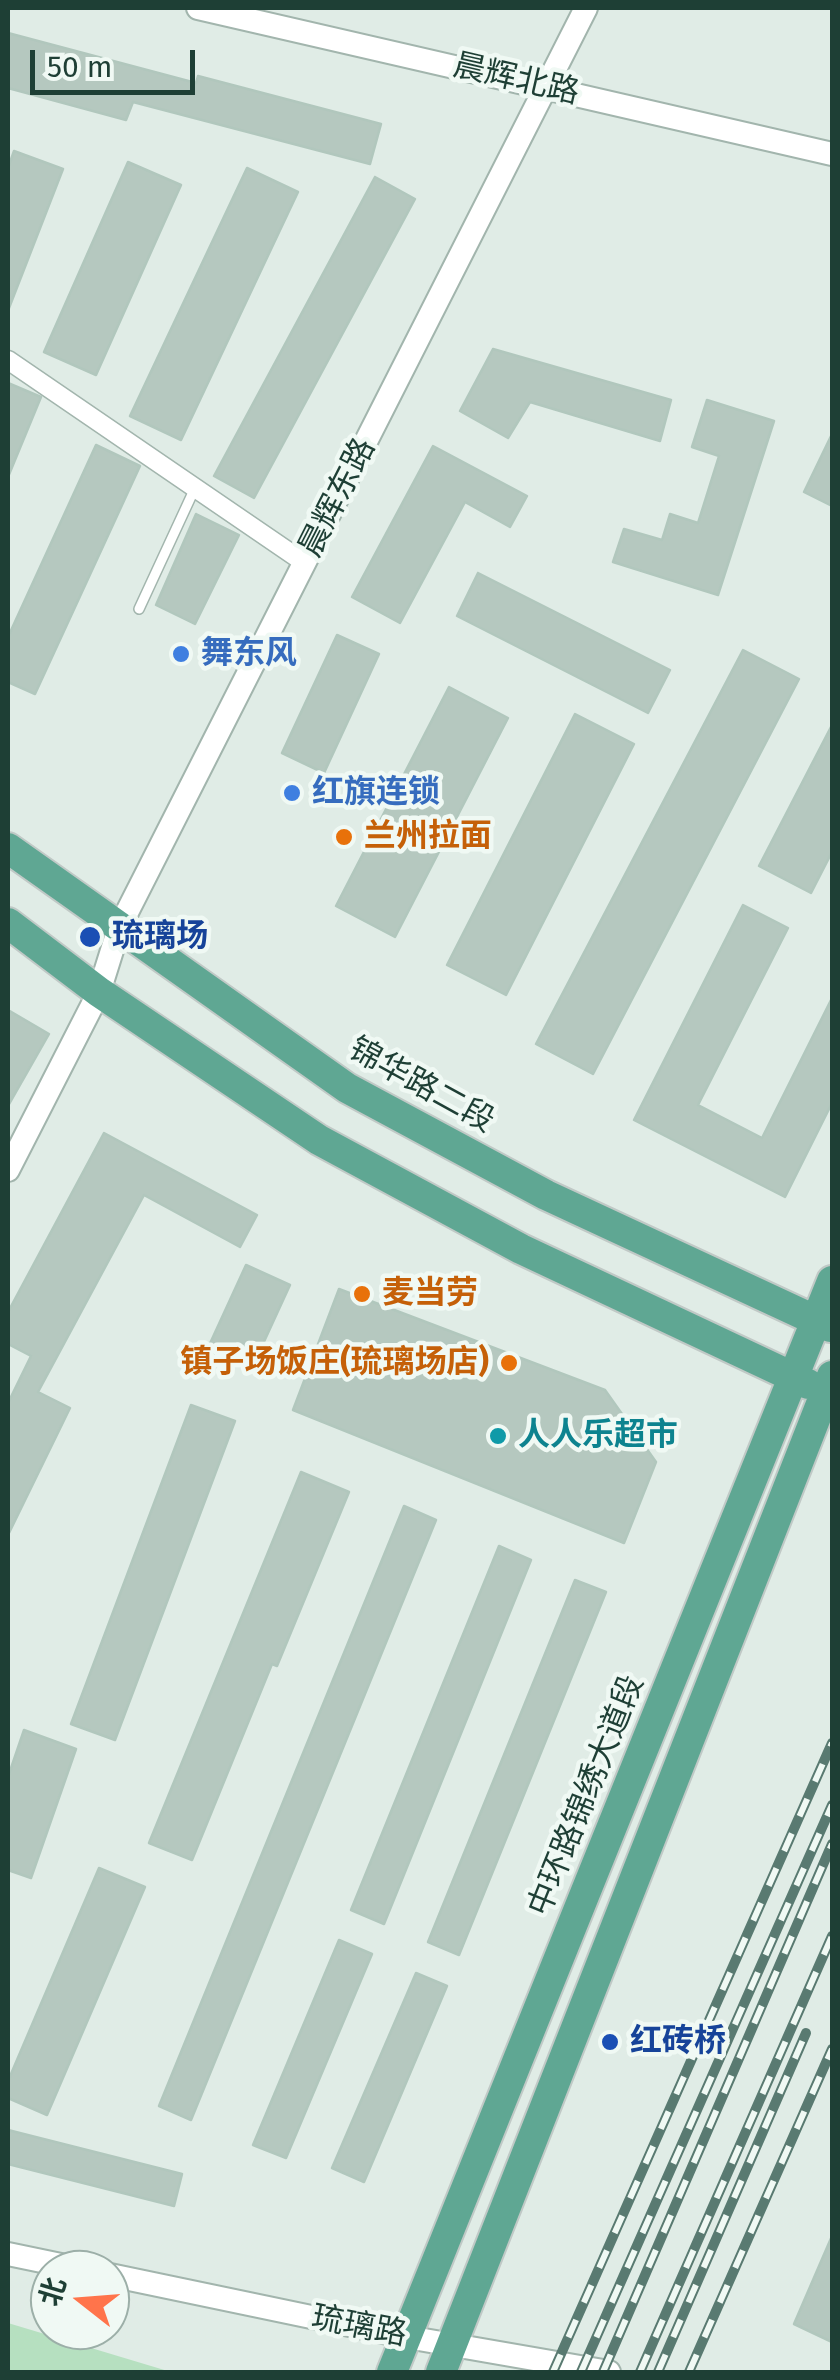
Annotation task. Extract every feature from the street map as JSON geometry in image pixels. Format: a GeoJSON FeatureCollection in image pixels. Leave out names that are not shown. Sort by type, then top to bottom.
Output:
{"type":"FeatureCollection","features":[{"type":"Feature","properties":{"kind":"main road","name":"锦华路二段"},"geometry":{"type":"LineString","coordinates":[[8,848],[346,1088],[546,1194],[823,1324]]}},
{"type":"Feature","properties":{"kind":"main road"},"geometry":{"type":"LineString","coordinates":[[8,923],[99,992],[319,1140],[520,1249],[792,1377],[830,1387],[447,2358]]}},
{"type":"Feature","properties":{"kind":"main road","name":"中环路锦绣大道段"},"geometry":{"type":"LineString","coordinates":[[392,2372],[792,1377],[823,1324],[832,1281]]}},
{"type":"Feature","properties":{"kind":"street","name":"晨辉北路"},"geometry":{"type":"LineString","coordinates":[[198,8],[832,154]]}},
{"type":"Feature","properties":{"kind":"street","name":"晨辉东路"},"geometry":{"type":"LineString","coordinates":[[8,1170],[99,992],[119,928],[586,8]]}},
{"type":"Feature","properties":{"kind":"street"},"geometry":{"type":"LineString","coordinates":[[8,360],[305,562]]}},
{"type":"Feature","properties":{"kind":"street","name":"琉璃路"},"geometry":{"type":"LineString","coordinates":[[130,2279],[407,2337],[447,2358],[608,2372]]}},
{"type":"Feature","properties":{"kind":"lane"},"geometry":{"type":"LineString","coordinates":[[139,609],[195,488]]}},
{"type":"Feature","properties":{"kind":"green space"},"geometry":{"type":"Polygon","coordinates":[[[8,2323],[30,2330],[30,2350],[98,2350],[171,2372],[8,2372],[8,2323]]]}},
{"type":"Feature","properties":{"kind":"building"},"geometry":{"type":"Polygon","coordinates":[[[8,33],[196,83],[198,76],[381,124],[370,164],[133,102],[126,120],[8,88],[8,33]]]}},
{"type":"Feature","properties":{"kind":"building"},"geometry":{"type":"Polygon","coordinates":[[[14,151],[63,169],[9,308],[8,168],[14,151]]]}},
{"type":"Feature","properties":{"kind":"building"},"geometry":{"type":"Polygon","coordinates":[[[128,162],[181,185],[96,375],[44,352],[128,162]]]}},
{"type":"Feature","properties":{"kind":"building"},"geometry":{"type":"Polygon","coordinates":[[[247,168],[298,192],[181,440],[130,416],[247,168]]]}},
{"type":"Feature","properties":{"kind":"building"},"geometry":{"type":"Polygon","coordinates":[[[375,177],[415,199],[254,498],[214,476],[375,177]]]}},
{"type":"Feature","properties":{"kind":"building"},"geometry":{"type":"Polygon","coordinates":[[[493,349],[671,400],[660,441],[530,402],[508,438],[460,411],[493,349]]]}},
{"type":"Feature","properties":{"kind":"building"},"geometry":{"type":"Polygon","coordinates":[[[8,383],[41,397],[8,477],[8,383]]]}},
{"type":"Feature","properties":{"kind":"building"},"geometry":{"type":"Polygon","coordinates":[[[707,400],[774,421],[718,595],[613,562],[624,529],[662,540],[670,514],[698,523],[719,456],[692,447],[707,400]]]}},
{"type":"Feature","properties":{"kind":"building"},"geometry":{"type":"Polygon","coordinates":[[[832,434],[832,506],[804,492],[832,434]]]}},
{"type":"Feature","properties":{"kind":"building"},"geometry":{"type":"Polygon","coordinates":[[[96,445],[140,466],[35,694],[8,682],[8,637],[96,445]]]}},
{"type":"Feature","properties":{"kind":"building"},"geometry":{"type":"Polygon","coordinates":[[[433,446],[527,496],[510,527],[465,502],[400,623],[352,597],[433,446]]]}},
{"type":"Feature","properties":{"kind":"building"},"geometry":{"type":"Polygon","coordinates":[[[196,514],[239,535],[195,624],[156,605],[196,514]]]}},
{"type":"Feature","properties":{"kind":"building"},"geometry":{"type":"Polygon","coordinates":[[[478,573],[670,670],[648,713],[457,616],[478,573]]]}},
{"type":"Feature","properties":{"kind":"building"},"geometry":{"type":"Polygon","coordinates":[[[337,635],[379,654],[324,773],[282,753],[337,635]]]}},
{"type":"Feature","properties":{"kind":"building"},"geometry":{"type":"Polygon","coordinates":[[[743,650],[799,679],[593,1074],[536,1044],[743,650]]]}},
{"type":"Feature","properties":{"kind":"building"},"geometry":{"type":"Polygon","coordinates":[[[449,687],[508,718],[395,937],[336,906],[449,687]]]}},
{"type":"Feature","properties":{"kind":"building"},"geometry":{"type":"Polygon","coordinates":[[[575,714],[634,744],[506,995],[447,965],[575,714]]]}},
{"type":"Feature","properties":{"kind":"building"},"geometry":{"type":"Polygon","coordinates":[[[832,725],[832,852],[811,893],[759,866],[832,725]]]}},
{"type":"Feature","properties":{"kind":"building"},"geometry":{"type":"Polygon","coordinates":[[[743,905],[788,928],[698,1105],[762,1138],[832,998],[832,1103],[785,1197],[634,1120],[743,905]]]}},
{"type":"Feature","properties":{"kind":"building"},"geometry":{"type":"Polygon","coordinates":[[[8,1010],[49,1034],[8,1106],[8,1010]]]}},
{"type":"Feature","properties":{"kind":"building"},"geometry":{"type":"Polygon","coordinates":[[[104,1133],[257,1215],[240,1247],[144,1195],[38,1392],[70,1408],[8,1535],[8,1403],[31,1356],[8,1344],[8,1312],[104,1133]]]}},
{"type":"Feature","properties":{"kind":"building"},"geometry":{"type":"Polygon","coordinates":[[[246,1265],[290,1285],[251,1370],[207,1350],[246,1265]]]}},
{"type":"Feature","properties":{"kind":"building","name":"人人乐超市"},"geometry":{"type":"Polygon","coordinates":[[[339,1289],[605,1390],[656,1462],[624,1543],[293,1410],[339,1289]]]}},
{"type":"Feature","properties":{"kind":"building"},"geometry":{"type":"Polygon","coordinates":[[[191,1405],[235,1421],[115,1740],[71,1724],[191,1405]]]}},
{"type":"Feature","properties":{"kind":"building"},"geometry":{"type":"Polygon","coordinates":[[[301,1472],[349,1492],[277,1666],[272,1664],[192,1860],[149,1843],[301,1472]]]}},
{"type":"Feature","properties":{"kind":"building"},"geometry":{"type":"Polygon","coordinates":[[[404,1506],[436,1520],[191,2120],[159,2106],[404,1506]]]}},
{"type":"Feature","properties":{"kind":"building"},"geometry":{"type":"Polygon","coordinates":[[[499,1546],[531,1560],[384,1924],[351,1910],[499,1546]]]}},
{"type":"Feature","properties":{"kind":"building"},"geometry":{"type":"Polygon","coordinates":[[[575,1580],[606,1592],[459,1955],[428,1942],[575,1580]]]}},
{"type":"Feature","properties":{"kind":"building"},"geometry":{"type":"Polygon","coordinates":[[[24,1730],[76,1749],[31,1878],[8,1870],[8,1777],[24,1730]]]}},
{"type":"Feature","properties":{"kind":"building"},"geometry":{"type":"Polygon","coordinates":[[[99,1868],[145,1887],[47,2115],[8,2098],[8,2081],[99,1868]]]}},
{"type":"Feature","properties":{"kind":"building"},"geometry":{"type":"Polygon","coordinates":[[[339,1940],[372,1954],[286,2158],[253,2145],[339,1940]]]}},
{"type":"Feature","properties":{"kind":"building"},"geometry":{"type":"Polygon","coordinates":[[[416,1973],[447,1986],[364,2182],[332,2168],[416,1973]]]}},
{"type":"Feature","properties":{"kind":"building"},"geometry":{"type":"Polygon","coordinates":[[[8,2130],[182,2174],[174,2206],[8,2164],[8,2130]]]}},
{"type":"Feature","properties":{"kind":"building"},"geometry":{"type":"Polygon","coordinates":[[[832,2236],[832,2342],[794,2324],[832,2236]]]}},
{"type":"Feature","properties":{"kind":"railway"},"geometry":{"type":"LineString","coordinates":[[553,2372],[832,1743]]}},
{"type":"Feature","properties":{"kind":"railway"},"geometry":{"type":"LineString","coordinates":[[581,2372],[832,1805]]}},
{"type":"Feature","properties":{"kind":"railway"},"geometry":{"type":"LineString","coordinates":[[603,2372],[832,1844]]}},
{"type":"Feature","properties":{"kind":"railway"},"geometry":{"type":"LineString","coordinates":[[640,2372],[832,1936]]}},
{"type":"Feature","properties":{"kind":"railway"},"geometry":{"type":"LineString","coordinates":[[658,2372],[806,2033]]}},
{"type":"Feature","properties":{"kind":"railway"},"geometry":{"type":"LineString","coordinates":[[689,2372],[832,2049]]}},
{"type":"Feature","properties":{"kind":"place","name":"舞东风"},"geometry":{"type":"Point","coordinates":[181,654]}},
{"type":"Feature","properties":{"kind":"place","name":"红旗连锁"},"geometry":{"type":"Point","coordinates":[292,793]}},
{"type":"Feature","properties":{"kind":"place","name":"兰州拉面"},"geometry":{"type":"Point","coordinates":[344,837]}},
{"type":"Feature","properties":{"kind":"place","name":"琉璃场"},"geometry":{"type":"Point","coordinates":[90,937]}},
{"type":"Feature","properties":{"kind":"place","name":"麦当劳"},"geometry":{"type":"Point","coordinates":[362,1294]}},
{"type":"Feature","properties":{"kind":"place","name":"镇子场饭庄(琉璃场店)"},"geometry":{"type":"Point","coordinates":[509,1363]}},
{"type":"Feature","properties":{"kind":"place","name":"人人乐超市"},"geometry":{"type":"Point","coordinates":[498,1436]}},
{"type":"Feature","properties":{"kind":"place","name":"红砖桥"},"geometry":{"type":"Point","coordinates":[610,2042]}}]}
